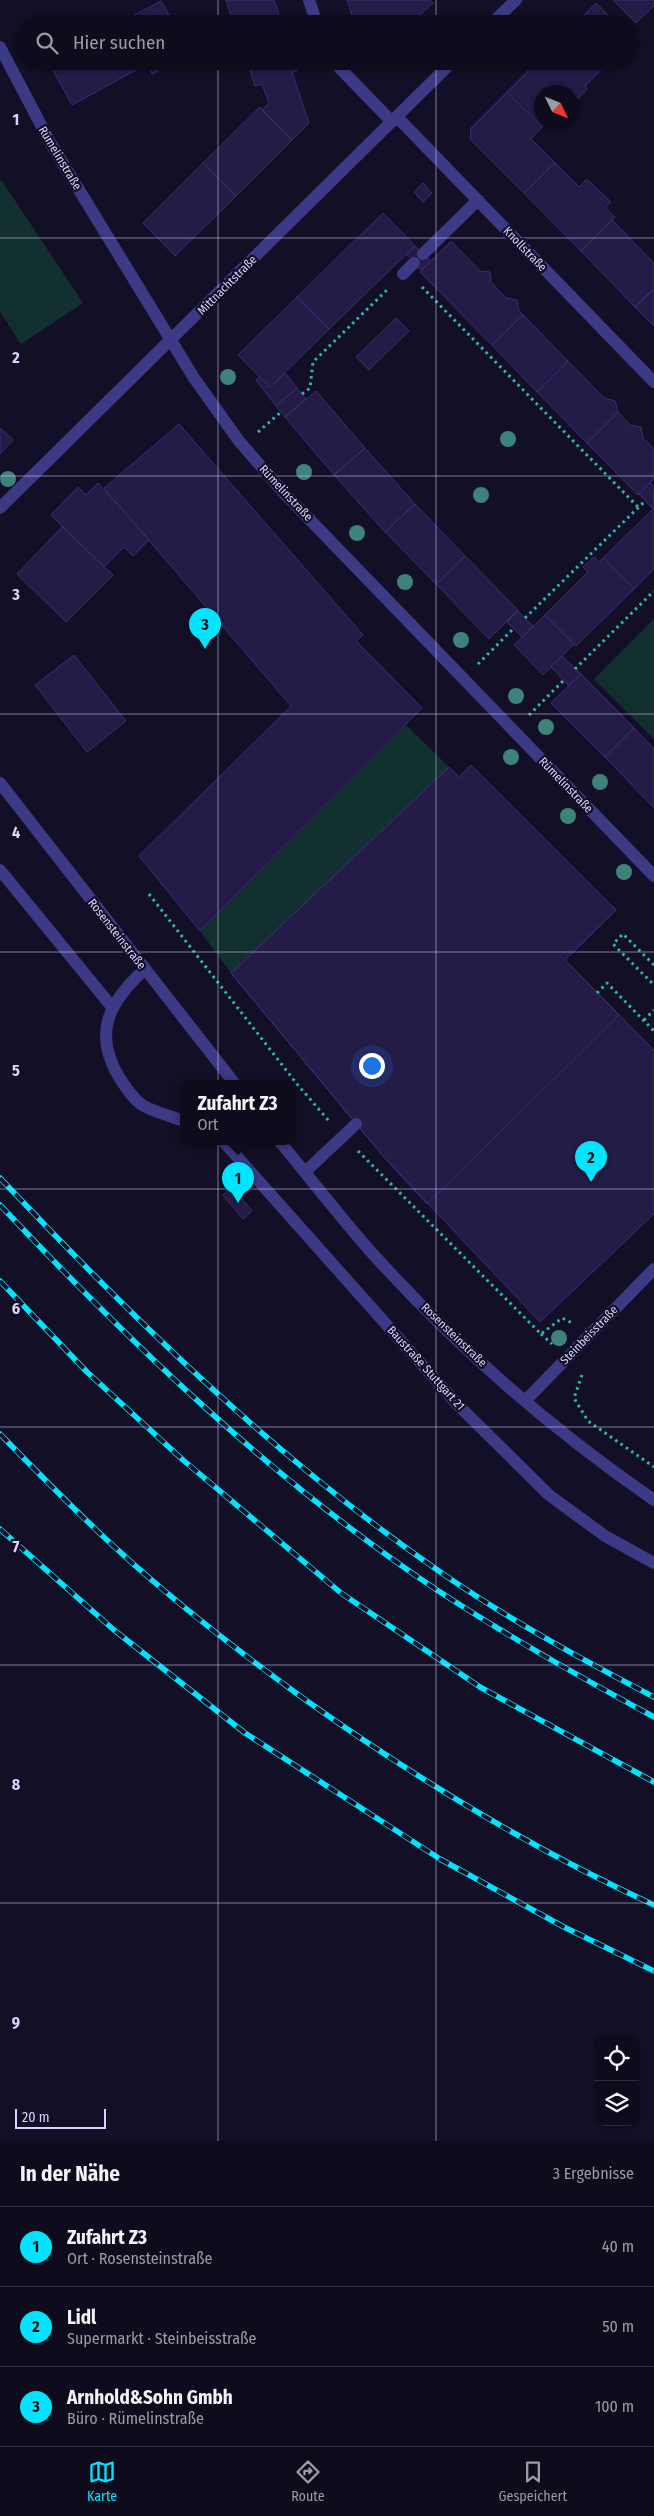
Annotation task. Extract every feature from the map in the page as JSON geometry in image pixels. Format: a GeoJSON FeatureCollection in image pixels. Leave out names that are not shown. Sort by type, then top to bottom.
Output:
{"type":"FeatureCollection","features":[{"type":"Feature","properties":{"kind":"street"},"geometry":{"type":"LineString","coordinates":[[309,0],[315,15]]}},
{"type":"Feature","properties":{"kind":"street"},"geometry":{"type":"LineString","coordinates":[[500,15],[516,0]]}},
{"type":"Feature","properties":{"kind":"street","name":"Rümelinstraße"},"geometry":{"type":"LineString","coordinates":[[0,47],[51,144],[170,340],[194,378],[243,445],[285,494],[654,876]]}},
{"type":"Feature","properties":{"kind":"street","name":"Knollstraße"},"geometry":{"type":"LineString","coordinates":[[343,70],[478,200],[654,382]]}},
{"type":"Feature","properties":{"kind":"street","name":"Mittnachtstraße"},"geometry":{"type":"LineString","coordinates":[[0,508],[444,70]]}},
{"type":"Feature","properties":{"kind":"street"},"geometry":{"type":"LineString","coordinates":[[412,265],[478,200]]}},
{"type":"Feature","properties":{"kind":"street","name":"Rosensteinstraße"},"geometry":{"type":"LineString","coordinates":[[0,783],[232,1080]]}},
{"type":"Feature","properties":{"kind":"street"},"geometry":{"type":"LineString","coordinates":[[0,870],[112,1007]]}},
{"type":"Feature","properties":{"kind":"street"},"geometry":{"type":"LineString","coordinates":[[144,969],[124,988],[112,1007],[106,1023],[106,1045],[114,1068],[125,1086],[142,1106],[180,1120]]}},
{"type":"Feature","properties":{"kind":"street"},"geometry":{"type":"LineString","coordinates":[[305,1172],[356,1124]]}},
{"type":"Feature","properties":{"kind":"street","name":"Baustraße Stuttgart 21"},"geometry":{"type":"LineString","coordinates":[[227,1145],[458,1405],[549,1495],[605,1536],[654,1563]]}},
{"type":"Feature","properties":{"kind":"street","name":"Rosensteinstraße"},"geometry":{"type":"LineString","coordinates":[[282,1145],[372,1253],[459,1342],[568,1438],[654,1500]]}},
{"type":"Feature","properties":{"kind":"street","name":"Steinbeisstraße"},"geometry":{"type":"LineString","coordinates":[[525,1401],[654,1269]]}},
{"type":"Feature","properties":{"kind":"path"},"geometry":{"type":"LineString","coordinates":[[302,394],[310,388],[313,362],[412,265],[639,508]]}},
{"type":"Feature","properties":{"kind":"path"},"geometry":{"type":"LineString","coordinates":[[243,445],[282,412]]}},
{"type":"Feature","properties":{"kind":"path"},"geometry":{"type":"LineString","coordinates":[[525,618],[645,501]]}},
{"type":"Feature","properties":{"kind":"path"},"geometry":{"type":"LineString","coordinates":[[575,669],[654,591]]}},
{"type":"Feature","properties":{"kind":"path"},"geometry":{"type":"LineString","coordinates":[[463,678],[513,629]]}},
{"type":"Feature","properties":{"kind":"path"},"geometry":{"type":"LineString","coordinates":[[513,730],[564,680]]}},
{"type":"Feature","properties":{"kind":"path"},"geometry":{"type":"LineString","coordinates":[[654,965],[623,934],[614,944],[654,985]]}},
{"type":"Feature","properties":{"kind":"path"},"geometry":{"type":"LineString","coordinates":[[597,993],[607,983],[654,1030]]}},
{"type":"Feature","properties":{"kind":"path"},"geometry":{"type":"LineString","coordinates":[[644,1020],[654,1010]]}},
{"type":"Feature","properties":{"kind":"path"},"geometry":{"type":"LineString","coordinates":[[541,1334],[583,1375],[574,1398],[588,1421],[654,1467]]}},
{"type":"Feature","properties":{"kind":"green space"},"geometry":{"type":"Polygon","coordinates":[[[2,181],[83,303],[21,344],[0,312],[0,182],[2,181]]]}},
{"type":"Feature","properties":{"kind":"green space"},"geometry":{"type":"Polygon","coordinates":[[[654,619],[654,739],[594,679],[654,619]]]}},
{"type":"Feature","properties":{"kind":"green space"},"geometry":{"type":"Polygon","coordinates":[[[406,725],[449,767],[231,973],[200,931],[406,725]]]}},
{"type":"Feature","properties":{"kind":"building"},"geometry":{"type":"Polygon","coordinates":[[[226,0],[274,0],[279,15],[231,15],[226,0]]]}},
{"type":"Feature","properties":{"kind":"building"},"geometry":{"type":"Polygon","coordinates":[[[347,0],[430,0],[433,3],[420,15],[352,15],[347,0]]]}},
{"type":"Feature","properties":{"kind":"building"},"geometry":{"type":"Polygon","coordinates":[[[613,0],[654,0],[654,6],[639,20],[639,15],[628,15],[613,0]]]}},
{"type":"Feature","properties":{"kind":"building"},"geometry":{"type":"Polygon","coordinates":[[[161,1],[169,15],[134,15],[161,1]]]}},
{"type":"Feature","properties":{"kind":"building"},"geometry":{"type":"Polygon","coordinates":[[[596,3],[608,15],[584,15],[596,3]]]}},
{"type":"Feature","properties":{"kind":"building"},"geometry":{"type":"Polygon","coordinates":[[[53,70],[136,70],[72,105],[53,70]]]}},
{"type":"Feature","properties":{"kind":"building"},"geometry":{"type":"Polygon","coordinates":[[[150,70],[159,70],[152,74],[150,70]]]}},
{"type":"Feature","properties":{"kind":"building"},"geometry":{"type":"Polygon","coordinates":[[[250,70],[298,70],[292,72],[309,123],[292,140],[262,110],[269,103],[262,84],[255,86],[250,70]]]}},
{"type":"Feature","properties":{"kind":"building"},"geometry":{"type":"Polygon","coordinates":[[[529,70],[601,70],[585,86],[587,89],[579,98],[579,85],[534,85],[534,119],[507,92],[529,70]]]}},
{"type":"Feature","properties":{"kind":"building"},"geometry":{"type":"Polygon","coordinates":[[[507,92],[534,119],[534,130],[539,130],[531,139],[555,163],[524,193],[470,139],[471,128],[507,92]]]}},
{"type":"Feature","properties":{"kind":"building"},"geometry":{"type":"Polygon","coordinates":[[[260,107],[292,140],[236,196],[203,163],[260,107]]]}},
{"type":"Feature","properties":{"kind":"building"},"geometry":{"type":"Polygon","coordinates":[[[203,163],[236,196],[175,256],[143,223],[203,163]]]}},
{"type":"Feature","properties":{"kind":"building"},"geometry":{"type":"Polygon","coordinates":[[[555,163],[579,187],[587,179],[611,202],[605,208],[615,217],[581,251],[524,193],[555,163]]]}},
{"type":"Feature","properties":{"kind":"building"},"geometry":{"type":"Polygon","coordinates":[[[423,183],[432,193],[423,202],[414,192],[423,183]]]}},
{"type":"Feature","properties":{"kind":"building"},"geometry":{"type":"Polygon","coordinates":[[[383,213],[415,246],[329,329],[297,297],[383,213]]]}},
{"type":"Feature","properties":{"kind":"building"},"geometry":{"type":"Polygon","coordinates":[[[612,220],[654,263],[654,289],[635,307],[581,251],[612,220]]]}},
{"type":"Feature","properties":{"kind":"building"},"geometry":{"type":"Polygon","coordinates":[[[451,241],[480,271],[490,272],[491,282],[506,298],[517,300],[519,311],[523,315],[492,345],[420,272],[451,241]]]}},
{"type":"Feature","properties":{"kind":"building"},"geometry":{"type":"Polygon","coordinates":[[[415,246],[431,261],[421,270],[406,254],[415,246]]]}},
{"type":"Feature","properties":{"kind":"building"},"geometry":{"type":"Polygon","coordinates":[[[654,289],[654,326],[635,307],[654,289]]]}},
{"type":"Feature","properties":{"kind":"building"},"geometry":{"type":"Polygon","coordinates":[[[297,297],[329,329],[270,387],[238,355],[297,297]]]}},
{"type":"Feature","properties":{"kind":"building"},"geometry":{"type":"Polygon","coordinates":[[[523,315],[568,361],[537,392],[492,345],[523,315]]]}},
{"type":"Feature","properties":{"kind":"building"},"geometry":{"type":"Polygon","coordinates":[[[396,318],[409,331],[369,370],[356,357],[396,318]]]}},
{"type":"Feature","properties":{"kind":"building"},"geometry":{"type":"Polygon","coordinates":[[[568,361],[604,398],[615,401],[618,412],[587,443],[537,392],[568,361]]]}},
{"type":"Feature","properties":{"kind":"building"},"geometry":{"type":"Polygon","coordinates":[[[285,373],[297,388],[276,406],[256,380],[260,377],[270,387],[285,373]]]}},
{"type":"Feature","properties":{"kind":"building"},"geometry":{"type":"Polygon","coordinates":[[[297,388],[306,399],[285,417],[276,406],[297,388]]]}},
{"type":"Feature","properties":{"kind":"building"},"geometry":{"type":"Polygon","coordinates":[[[316,391],[365,448],[334,475],[285,417],[316,391]]]}},
{"type":"Feature","properties":{"kind":"building"},"geometry":{"type":"Polygon","coordinates":[[[618,412],[630,425],[641,427],[643,438],[654,449],[654,479],[638,495],[587,443],[618,412]]]}},
{"type":"Feature","properties":{"kind":"building"},"geometry":{"type":"Polygon","coordinates":[[[179,424],[363,635],[356,641],[422,708],[200,931],[139,856],[291,706],[104,488],[179,424]]]}},
{"type":"Feature","properties":{"kind":"building"},"geometry":{"type":"Polygon","coordinates":[[[0,428],[13,440],[0,454],[0,428]]]}},
{"type":"Feature","properties":{"kind":"building"},"geometry":{"type":"Polygon","coordinates":[[[365,448],[415,504],[385,532],[334,475],[365,448]]]}},
{"type":"Feature","properties":{"kind":"building"},"geometry":{"type":"Polygon","coordinates":[[[98,483],[149,540],[133,556],[124,547],[104,567],[51,515],[78,487],[86,495],[98,483]]]}},
{"type":"Feature","properties":{"kind":"building"},"geometry":{"type":"Polygon","coordinates":[[[650,483],[654,487],[653,509],[639,494],[650,483]]]}},
{"type":"Feature","properties":{"kind":"building"},"geometry":{"type":"Polygon","coordinates":[[[415,504],[465,556],[436,584],[385,532],[415,504]]]}},
{"type":"Feature","properties":{"kind":"building"},"geometry":{"type":"Polygon","coordinates":[[[654,508],[654,569],[634,589],[603,558],[654,508]]]}},
{"type":"Feature","properties":{"kind":"building"},"geometry":{"type":"Polygon","coordinates":[[[62,527],[113,575],[66,622],[17,574],[62,527]]]}},
{"type":"Feature","properties":{"kind":"building"},"geometry":{"type":"Polygon","coordinates":[[[465,556],[518,610],[489,639],[436,584],[465,556]]]}},
{"type":"Feature","properties":{"kind":"building"},"geometry":{"type":"Polygon","coordinates":[[[594,557],[599,562],[603,558],[634,589],[576,646],[545,615],[588,572],[583,567],[594,557]]]}},
{"type":"Feature","properties":{"kind":"building"},"geometry":{"type":"Polygon","coordinates":[[[518,611],[533,626],[522,637],[507,622],[518,611]]]}},
{"type":"Feature","properties":{"kind":"building"},"geometry":{"type":"Polygon","coordinates":[[[545,615],[574,644],[543,675],[514,645],[545,615]]]}},
{"type":"Feature","properties":{"kind":"building"},"geometry":{"type":"Polygon","coordinates":[[[74,655],[126,721],[87,752],[35,685],[74,655]]]}},
{"type":"Feature","properties":{"kind":"building"},"geometry":{"type":"Polygon","coordinates":[[[562,656],[581,674],[569,686],[551,667],[562,656]]]}},
{"type":"Feature","properties":{"kind":"building"},"geometry":{"type":"Polygon","coordinates":[[[581,674],[634,728],[605,757],[551,703],[581,674]]]}},
{"type":"Feature","properties":{"kind":"building"},"geometry":{"type":"Polygon","coordinates":[[[634,728],[654,749],[654,808],[605,757],[634,728]]]}},
{"type":"Feature","properties":{"kind":"building"},"geometry":{"type":"Polygon","coordinates":[[[471,765],[616,910],[565,960],[654,1050],[654,1214],[540,1322],[383,1156],[231,973],[449,767],[459,777],[471,765]]]}},
{"type":"Feature","properties":{"kind":"building"},"geometry":{"type":"Polygon","coordinates":[[[471,765],[616,910],[565,960],[619,1015],[427,1204],[383,1156],[231,973],[449,767],[459,777],[471,765]]]}},
{"type":"Feature","properties":{"kind":"building"},"geometry":{"type":"Polygon","coordinates":[[[232,1187],[252,1211],[243,1219],[223,1195],[232,1187]]]}},
{"type":"Feature","properties":{"kind":"railway"},"geometry":{"type":"LineString","coordinates":[[0,1178],[158,1338],[268,1439],[326,1487],[385,1532],[471,1593],[548,1640],[654,1697]]}},
{"type":"Feature","properties":{"kind":"railway"},"geometry":{"type":"LineString","coordinates":[[0,1205],[50,1258],[154,1360],[208,1410],[319,1504],[377,1548],[463,1607],[544,1656],[654,1717]]}},
{"type":"Feature","properties":{"kind":"railway"},"geometry":{"type":"LineString","coordinates":[[0,1281],[87,1372],[183,1460],[341,1593],[480,1687],[654,1782]]}},
{"type":"Feature","properties":{"kind":"railway"},"geometry":{"type":"LineString","coordinates":[[0,1434],[74,1508],[141,1571],[211,1629],[307,1701],[390,1758],[476,1811],[564,1860],[654,1905]]}},
{"type":"Feature","properties":{"kind":"railway"},"geometry":{"type":"LineString","coordinates":[[0,1529],[114,1630],[245,1733],[440,1859],[564,1927],[654,1971]]}},
{"type":"Feature","properties":{"kind":"place","name":"Arnhold&Sohn Gmbh"},"geometry":{"type":"Point","coordinates":[205,649]}},
{"type":"Feature","properties":{"kind":"place","name":"Lidl"},"geometry":{"type":"Point","coordinates":[591,1182]}},
{"type":"Feature","properties":{"kind":"place","name":"Zufahrt Z3"},"geometry":{"type":"Point","coordinates":[238,1203]}}]}
